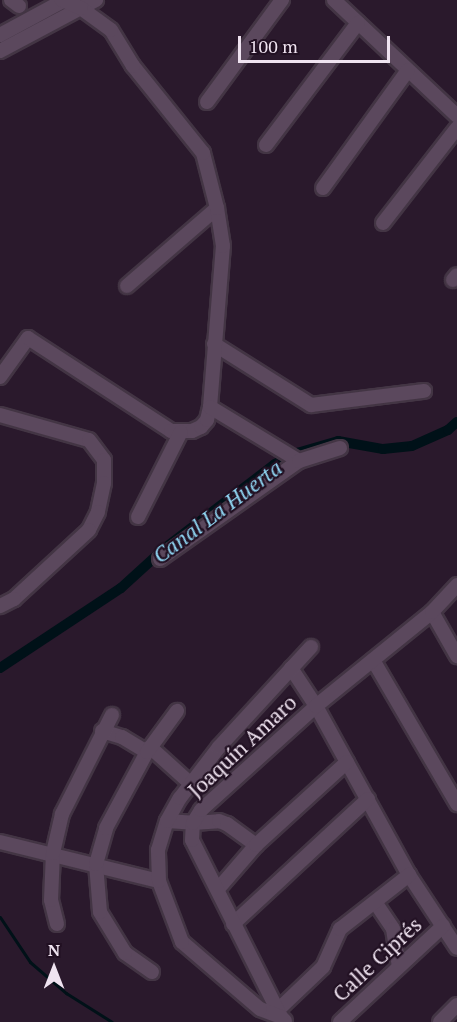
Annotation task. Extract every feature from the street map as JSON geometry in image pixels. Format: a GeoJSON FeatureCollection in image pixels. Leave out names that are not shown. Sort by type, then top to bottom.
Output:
{"type":"FeatureCollection","features":[{"type":"Feature","properties":{"kind":"street"},"geometry":{"type":"LineString","coordinates":[[0,35],[62,0],[81,8],[111,30],[133,66],[203,153],[217,208],[223,246],[210,407],[207,420],[201,427],[181,432],[171,431],[28,338],[0,377]]}},
{"type":"Feature","properties":{"kind":"street"},"geometry":{"type":"LineString","coordinates":[[0,51],[96,0]]}},
{"type":"Feature","properties":{"kind":"street"},"geometry":{"type":"LineString","coordinates":[[207,102],[282,0]]}},
{"type":"Feature","properties":{"kind":"street"},"geometry":{"type":"LineString","coordinates":[[334,0],[457,116]]}},
{"type":"Feature","properties":{"kind":"street"},"geometry":{"type":"LineString","coordinates":[[266,145],[358,23]]}},
{"type":"Feature","properties":{"kind":"street"},"geometry":{"type":"LineString","coordinates":[[323,188],[408,70]]}},
{"type":"Feature","properties":{"kind":"street"},"geometry":{"type":"LineString","coordinates":[[383,223],[457,128]]}},
{"type":"Feature","properties":{"kind":"street"},"geometry":{"type":"LineString","coordinates":[[127,286],[217,208]]}},
{"type":"Feature","properties":{"kind":"street"},"geometry":{"type":"LineString","coordinates":[[214,345],[311,405],[424,391]]}},
{"type":"Feature","properties":{"kind":"street"},"geometry":{"type":"LineString","coordinates":[[210,407],[298,460]]}},
{"type":"Feature","properties":{"kind":"street"},"geometry":{"type":"LineString","coordinates":[[0,415],[89,440],[104,460],[104,483],[98,512],[89,530],[14,599],[0,606]]}},
{"type":"Feature","properties":{"kind":"street"},"geometry":{"type":"LineString","coordinates":[[138,517],[181,432]]}},
{"type":"Feature","properties":{"kind":"street"},"geometry":{"type":"LineString","coordinates":[[160,559],[298,460],[340,448]]}},
{"type":"Feature","properties":{"kind":"street","name":"Joaquín Amaro"},"geometry":{"type":"LineString","coordinates":[[282,1016],[192,840],[193,823],[201,810],[316,706],[432,612],[457,585]]}},
{"type":"Feature","properties":{"kind":"street"},"geometry":{"type":"LineString","coordinates":[[432,612],[457,656]]}},
{"type":"Feature","properties":{"kind":"street"},"geometry":{"type":"LineString","coordinates":[[311,647],[219,747],[180,798],[167,821],[159,850],[159,881],[182,942],[260,1009],[282,1016],[323,967],[340,929],[409,874]]}},
{"type":"Feature","properties":{"kind":"street"},"geometry":{"type":"LineString","coordinates":[[373,660],[457,804]]}},
{"type":"Feature","properties":{"kind":"street"},"geometry":{"type":"LineString","coordinates":[[291,668],[316,706],[409,874],[457,948]]}},
{"type":"Feature","properties":{"kind":"street"},"geometry":{"type":"LineString","coordinates":[[152,972],[125,952],[100,912],[96,864],[106,828],[148,750],[177,711]]}},
{"type":"Feature","properties":{"kind":"street"},"geometry":{"type":"LineString","coordinates":[[57,924],[51,900],[53,853],[62,814],[112,715]]}},
{"type":"Feature","properties":{"kind":"street"},"geometry":{"type":"LineString","coordinates":[[102,731],[122,737],[148,750],[191,784]]}},
{"type":"Feature","properties":{"kind":"street"},"geometry":{"type":"LineString","coordinates":[[218,889],[256,845],[347,762]]}},
{"type":"Feature","properties":{"kind":"street"},"geometry":{"type":"LineString","coordinates":[[233,924],[368,800]]}},
{"type":"Feature","properties":{"kind":"street"},"geometry":{"type":"LineString","coordinates":[[167,821],[193,823],[219,821],[227,824],[256,845]]}},
{"type":"Feature","properties":{"kind":"street"},"geometry":{"type":"LineString","coordinates":[[0,842],[53,853],[159,881]]}},
{"type":"Feature","properties":{"kind":"street"},"geometry":{"type":"LineString","coordinates":[[375,902],[393,929],[399,967]]}},
{"type":"Feature","properties":{"kind":"street","name":"Calle Ciprés"},"geometry":{"type":"LineString","coordinates":[[340,1022],[443,926]]}},
{"type":"Feature","properties":{"kind":"street"},"geometry":{"type":"LineString","coordinates":[[440,1022],[457,1005]]}},
{"type":"Feature","properties":{"kind":"waterway","name":"Canal La Huerta"},"geometry":{"type":"LineString","coordinates":[[0,668],[121,588],[165,548],[275,464],[297,453],[338,441],[383,449],[412,446],[448,430],[457,422]]}},
{"type":"Feature","properties":{"kind":"waterway"},"geometry":{"type":"LineString","coordinates":[[0,917],[30,962],[66,993],[112,1022]]}}]}
